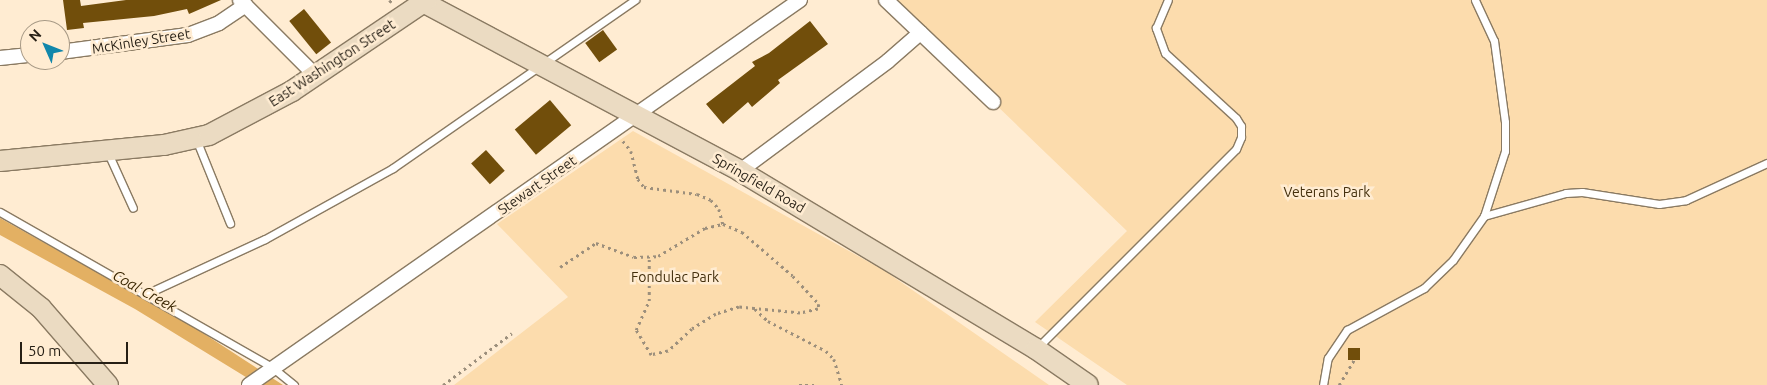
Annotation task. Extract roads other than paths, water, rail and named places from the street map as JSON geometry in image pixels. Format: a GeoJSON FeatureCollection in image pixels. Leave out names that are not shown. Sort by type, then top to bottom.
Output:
{"type":"FeatureCollection","features":[{"type":"Feature","properties":{"kind":"main road","name":"Springfield Road"},"geometry":{"type":"LineString","coordinates":[[423,1],[740,170],[1036,349],[1088,385]]}},
{"type":"Feature","properties":{"kind":"main road","name":"East Washington Street"},"geometry":{"type":"LineString","coordinates":[[0,161],[196,139],[226,128],[316,76],[423,1]]}},
{"type":"Feature","properties":{"kind":"main road"},"geometry":{"type":"LineString","coordinates":[[0,275],[41,308],[108,385]]}},
{"type":"Feature","properties":{"kind":"street","name":"Stewart Street"},"geometry":{"type":"LineString","coordinates":[[250,385],[800,0]]}},
{"type":"Feature","properties":{"kind":"street"},"geometry":{"type":"LineString","coordinates":[[886,0],[993,102]]}},
{"type":"Feature","properties":{"kind":"street"},"geometry":{"type":"LineString","coordinates":[[243,3],[316,76]]}},
{"type":"Feature","properties":{"kind":"street","name":"McKinley Street"},"geometry":{"type":"LineString","coordinates":[[70,51],[188,35],[218,23],[243,3]]}},
{"type":"Feature","properties":{"kind":"street"},"geometry":{"type":"LineString","coordinates":[[740,170],[888,61],[920,33]]}},
{"type":"Feature","properties":{"kind":"street"},"geometry":{"type":"LineString","coordinates":[[0,58],[20,56]]}},
{"type":"Feature","properties":{"kind":"lane"},"geometry":{"type":"LineString","coordinates":[[146,294],[265,239],[393,168],[635,0]]}},
{"type":"Feature","properties":{"kind":"lane"},"geometry":{"type":"LineString","coordinates":[[1036,349],[1236,149],[1240,126],[1236,118],[1165,53],[1156,28],[1168,0]]}},
{"type":"Feature","properties":{"kind":"lane"},"geometry":{"type":"LineString","coordinates":[[1323,385],[1328,358],[1347,330],[1424,288],[1453,260],[1484,216],[1503,158],[1505,122],[1494,42],[1475,0]]}},
{"type":"Feature","properties":{"kind":"lane"},"geometry":{"type":"LineString","coordinates":[[196,139],[230,224]]}},
{"type":"Feature","properties":{"kind":"lane"},"geometry":{"type":"LineString","coordinates":[[106,150],[132,208]]}},
{"type":"Feature","properties":{"kind":"lane"},"geometry":{"type":"LineString","coordinates":[[1484,216],[1566,193],[1582,192],[1659,204],[1686,200],[1767,163]]}},
{"type":"Feature","properties":{"kind":"lane"},"geometry":{"type":"LineString","coordinates":[[0,212],[273,368],[294,385]]}},
{"type":"Feature","properties":{"kind":"park label","name":"Veterans Park"},"geometry":{"type":"Point","coordinates":[1327,192]}},
{"type":"Feature","properties":{"kind":"park label","name":"Fondulac Park"},"geometry":{"type":"Point","coordinates":[675,277]}},
{"type":"Feature","properties":{"kind":"water label","name":"Coal Creek"},"geometry":{"type":"Point","coordinates":[145,291]}}]}
